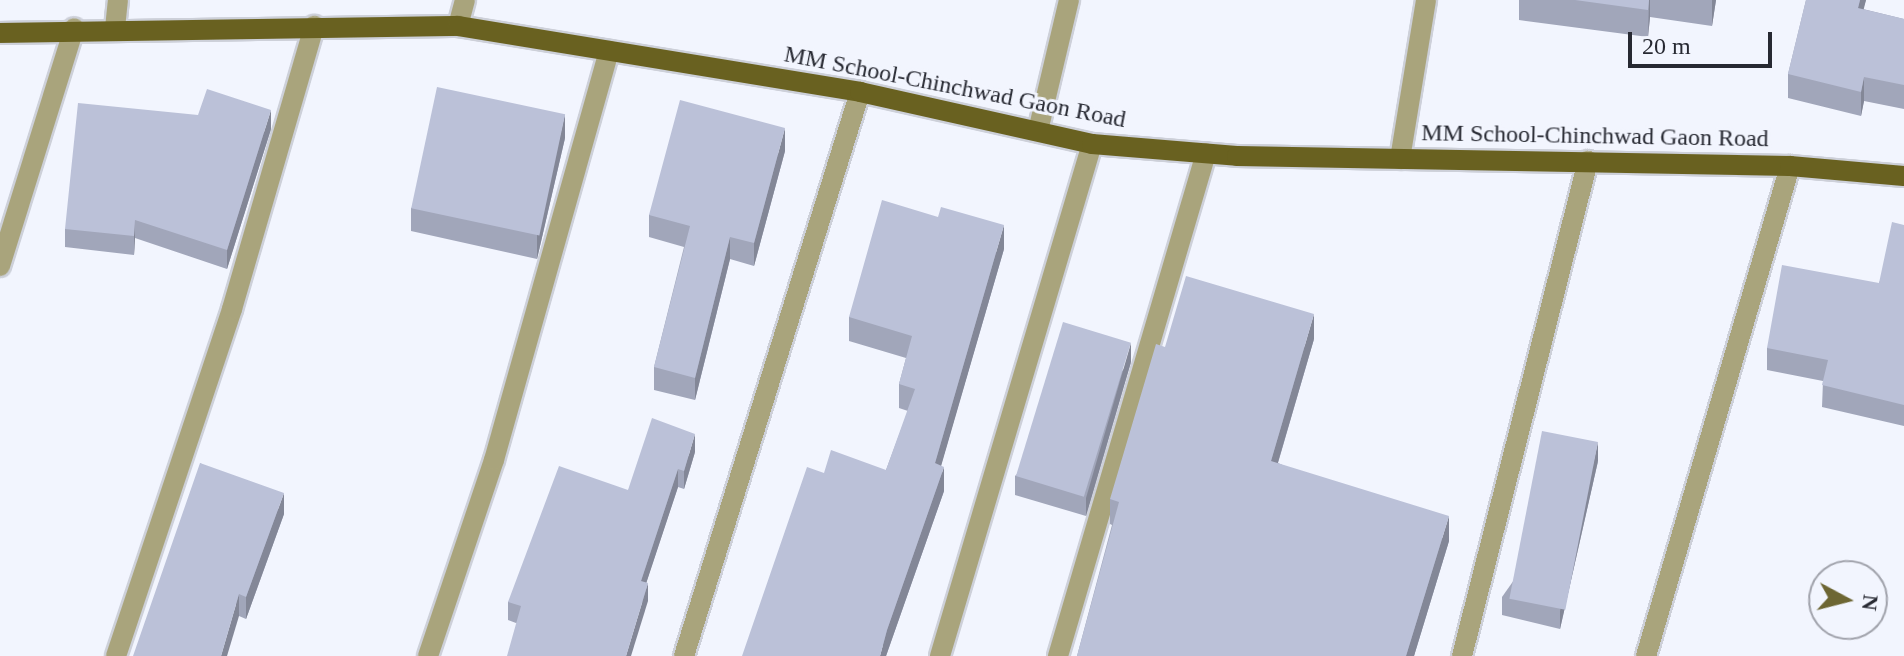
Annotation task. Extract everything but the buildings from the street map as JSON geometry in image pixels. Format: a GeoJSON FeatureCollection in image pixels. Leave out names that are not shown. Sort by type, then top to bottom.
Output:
{"type":"FeatureCollection","features":[{"type":"Feature","properties":{"kind":"main road","name":"MM School-Chinchwad Gaon Road"},"geometry":{"type":"LineString","coordinates":[[0,33],[74,28],[458,26],[860,92],[1092,144],[1206,153],[1790,166],[1904,176]]}},
{"type":"Feature","properties":{"kind":"street"},"geometry":{"type":"LineString","coordinates":[[115,28],[118,0]]}},
{"type":"Feature","properties":{"kind":"street"},"geometry":{"type":"LineString","coordinates":[[458,26],[465,0]]}},
{"type":"Feature","properties":{"kind":"street"},"geometry":{"type":"LineString","coordinates":[[1038,131],[1069,0]]}},
{"type":"Feature","properties":{"kind":"street"},"geometry":{"type":"LineString","coordinates":[[1400,159],[1426,0]]}},
{"type":"Feature","properties":{"kind":"street"},"geometry":{"type":"LineString","coordinates":[[116,656],[232,309],[314,26]]}},
{"type":"Feature","properties":{"kind":"street"},"geometry":{"type":"LineString","coordinates":[[0,266],[74,28]]}},
{"type":"Feature","properties":{"kind":"street"},"geometry":{"type":"LineString","coordinates":[[428,656],[494,460],[609,51]]}},
{"type":"Feature","properties":{"kind":"street"},"geometry":{"type":"LineString","coordinates":[[684,656],[860,92]]}},
{"type":"Feature","properties":{"kind":"street"},"geometry":{"type":"LineString","coordinates":[[940,656],[1092,144]]}},
{"type":"Feature","properties":{"kind":"street"},"geometry":{"type":"LineString","coordinates":[[1058,656],[1206,153]]}},
{"type":"Feature","properties":{"kind":"street"},"geometry":{"type":"LineString","coordinates":[[1462,656],[1588,161]]}},
{"type":"Feature","properties":{"kind":"street"},"geometry":{"type":"LineString","coordinates":[[1646,656],[1790,166]]}}]}
